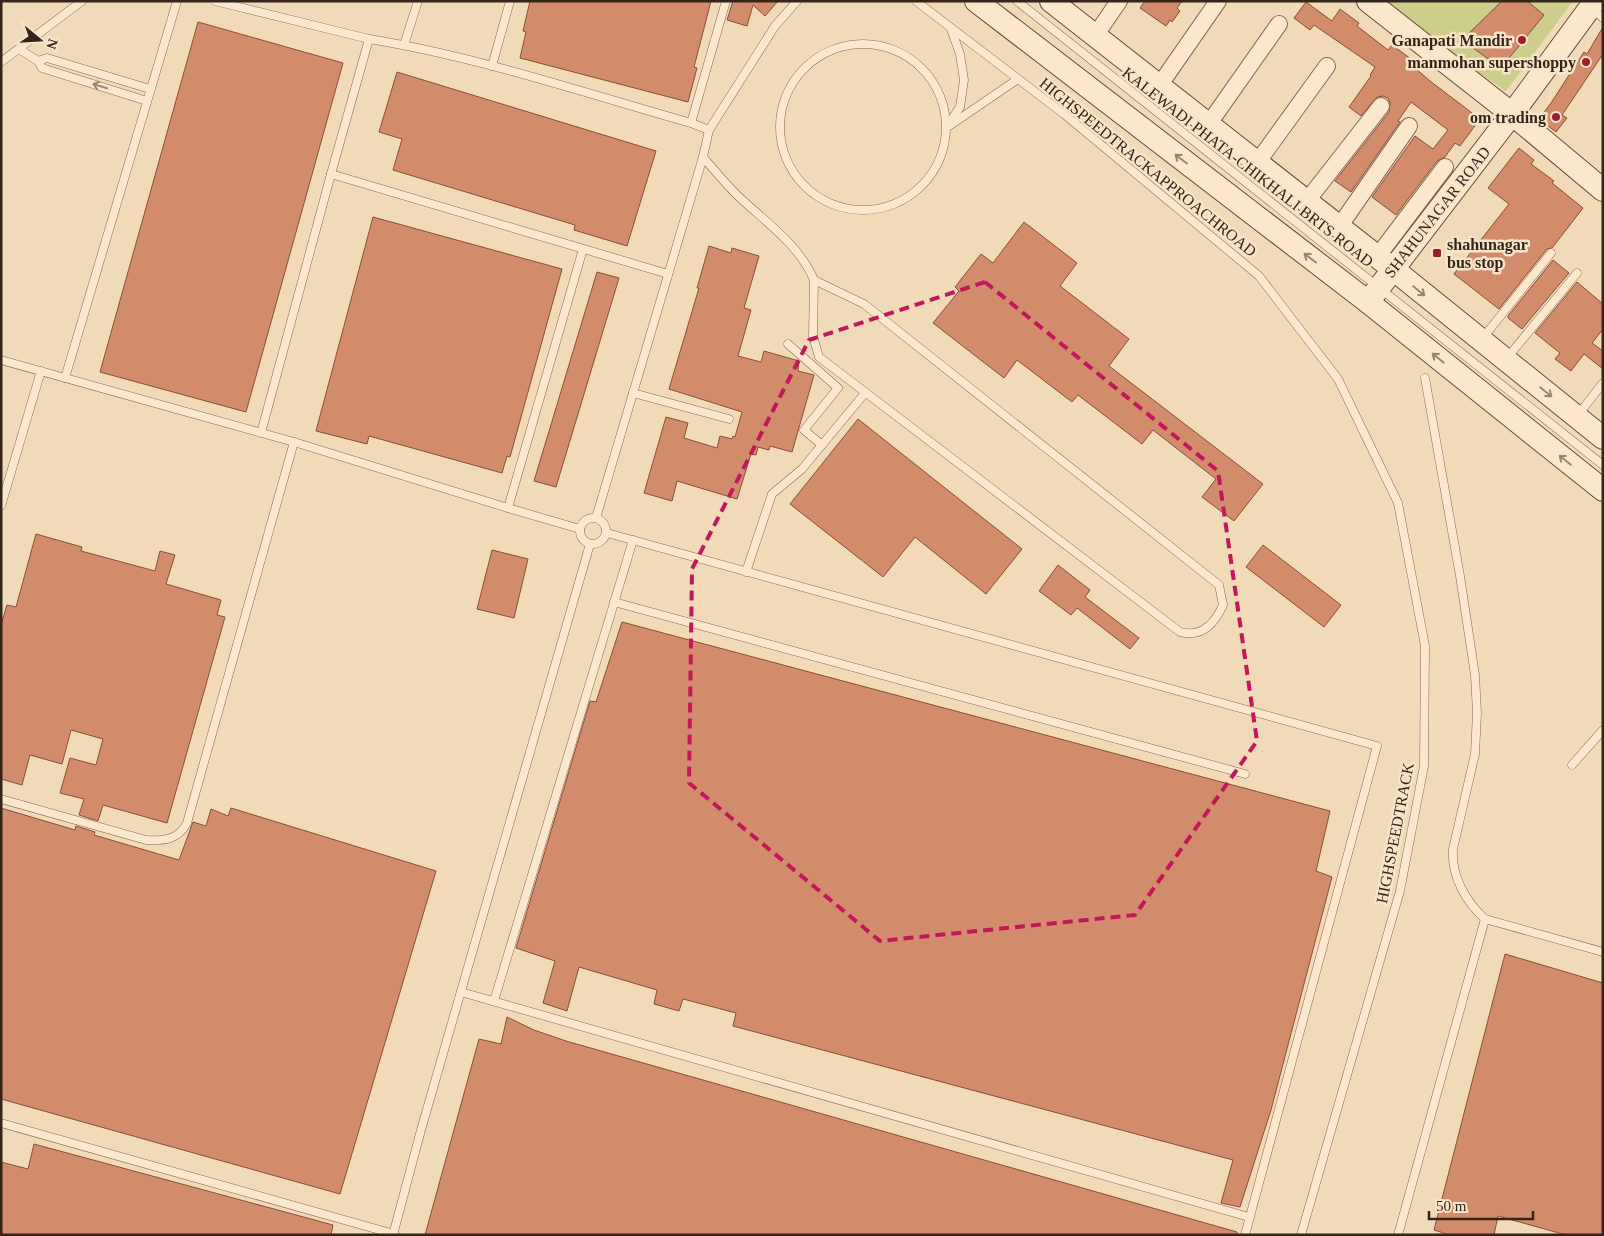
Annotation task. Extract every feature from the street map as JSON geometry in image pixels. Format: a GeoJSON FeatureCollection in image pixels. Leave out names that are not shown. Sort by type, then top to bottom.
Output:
{"type":"FeatureCollection","features":[{"type":"Feature","properties":{"kind":"main road"},"geometry":{"type":"LineString","coordinates":[[976,1],[1373,295],[1603,490]]}},
{"type":"Feature","properties":{"kind":"main road"},"geometry":{"type":"LineString","coordinates":[[1051,1],[1385,263],[1603,438]]}},
{"type":"Feature","properties":{"kind":"main road"},"geometry":{"type":"LineString","coordinates":[[1368,1],[1512,114],[1603,190]]}},
{"type":"Feature","properties":{"kind":"main road","name":"SHAHUNAGAR ROAD"},"geometry":{"type":"LineString","coordinates":[[1373,295],[1385,263],[1512,114],[1596,9]]}},
{"type":"Feature","properties":{"kind":"street"},"geometry":{"type":"LineString","coordinates":[[1095,36],[1119,1]]}},
{"type":"Feature","properties":{"kind":"street"},"geometry":{"type":"LineString","coordinates":[[1159,86],[1218,1]]}},
{"type":"Feature","properties":{"kind":"street"},"geometry":{"type":"LineString","coordinates":[[1208,125],[1280,24]]}},
{"type":"Feature","properties":{"kind":"street"},"geometry":{"type":"LineString","coordinates":[[1257,163],[1328,66]]}},
{"type":"Feature","properties":{"kind":"street"},"geometry":{"type":"LineString","coordinates":[[1306,202],[1380,106]]}},
{"type":"Feature","properties":{"kind":"street"},"geometry":{"type":"LineString","coordinates":[[1339,227],[1409,126]]}},
{"type":"Feature","properties":{"kind":"street"},"geometry":{"type":"LineString","coordinates":[[1385,263],[1445,167]]}},
{"type":"Feature","properties":{"kind":"lane"},"geometry":{"type":"LineString","coordinates":[[1,62],[82,1]]}},
{"type":"Feature","properties":{"kind":"lane"},"geometry":{"type":"LineString","coordinates":[[65,378],[177,1]]}},
{"type":"Feature","properties":{"kind":"lane"},"geometry":{"type":"LineString","coordinates":[[215,1],[369,39],[404,45],[492,66],[691,123],[708,130]]}},
{"type":"Feature","properties":{"kind":"lane"},"geometry":{"type":"LineString","coordinates":[[404,45],[418,1]]}},
{"type":"Feature","properties":{"kind":"lane"},"geometry":{"type":"LineString","coordinates":[[492,66],[510,1]]}},
{"type":"Feature","properties":{"kind":"lane"},"geometry":{"type":"LineString","coordinates":[[691,123],[726,1]]}},
{"type":"Feature","properties":{"kind":"lane"},"geometry":{"type":"LineString","coordinates":[[596,518],[703,157],[708,130],[776,26],[797,1]]}},
{"type":"Feature","properties":{"kind":"lane","name":"HIGHSPEEDTRACKAPPROACHROAD"},"geometry":{"type":"LineString","coordinates":[[916,1],[1064,114],[1259,276],[1338,379]]}},
{"type":"Feature","properties":{"kind":"lane","name":"KALEWADI PHATA-CHIKHALI BRTS ROAD"},"geometry":{"type":"LineString","coordinates":[[1017,1],[1373,295],[1523,400],[1603,465]]}},
{"type":"Feature","properties":{"kind":"lane"},"geometry":{"type":"LineString","coordinates":[[946,128],[941,100],[928,76],[908,57],[882,46],[854,44],[827,52],[804,68],[788,90],[780,118],[781,144],[791,169],[808,190],[830,204],[856,210],[883,208],[907,197],[927,179],[940,156],[946,128],[960,107],[964,80],[960,54],[950,27]]}},
{"type":"Feature","properties":{"kind":"lane"},"geometry":{"type":"LineString","coordinates":[[260,433],[369,39]]}},
{"type":"Feature","properties":{"kind":"lane"},"geometry":{"type":"LineString","coordinates":[[19,49],[38,61],[42,68],[147,101]]}},
{"type":"Feature","properties":{"kind":"lane"},"geometry":{"type":"LineString","coordinates":[[38,61],[47,58],[150,89]]}},
{"type":"Feature","properties":{"kind":"lane"},"geometry":{"type":"LineString","coordinates":[[946,128],[1018,79]]}},
{"type":"Feature","properties":{"kind":"lane"},"geometry":{"type":"LineString","coordinates":[[703,157],[735,193],[773,226],[808,264],[814,280],[813,336],[819,357],[1180,632],[1189,634],[1203,630],[1213,623],[1224,604],[1219,584],[864,304],[814,280]]}},
{"type":"Feature","properties":{"kind":"lane"},"geometry":{"type":"LineString","coordinates":[[331,174],[668,274]]}},
{"type":"Feature","properties":{"kind":"lane"},"geometry":{"type":"LineString","coordinates":[[508,508],[583,249]]}},
{"type":"Feature","properties":{"kind":"lane"},"geometry":{"type":"LineString","coordinates":[[1481,340],[1551,253]]}},
{"type":"Feature","properties":{"kind":"lane"},"geometry":{"type":"LineString","coordinates":[[1506,360],[1577,272]]}},
{"type":"Feature","properties":{"kind":"lane"},"geometry":{"type":"LineString","coordinates":[[788,344],[838,388],[804,430],[822,445]]}},
{"type":"Feature","properties":{"kind":"lane"},"geometry":{"type":"LineString","coordinates":[[1,360],[294,442],[580,529]]}},
{"type":"Feature","properties":{"kind":"lane"},"geometry":{"type":"LineString","coordinates":[[1,506],[40,372]]}},
{"type":"Feature","properties":{"kind":"lane"},"geometry":{"type":"LineString","coordinates":[[1425,378],[1460,576],[1475,675],[1476,754],[1452,860],[1464,895],[1475,910],[1485,919],[1603,952]]}},
{"type":"Feature","properties":{"kind":"lane","name":"HIGHSPEEDTRACK"},"geometry":{"type":"LineString","coordinates":[[1301,1235],[1400,891],[1424,766],[1425,646],[1398,503],[1338,379]]}},
{"type":"Feature","properties":{"kind":"lane"},"geometry":{"type":"LineString","coordinates":[[1576,417],[1603,384]]}},
{"type":"Feature","properties":{"kind":"lane"},"geometry":{"type":"LineString","coordinates":[[633,393],[729,419]]}},
{"type":"Feature","properties":{"kind":"lane"},"geometry":{"type":"LineString","coordinates":[[746,572],[772,494],[802,469],[866,393]]}},
{"type":"Feature","properties":{"kind":"lane"},"geometry":{"type":"LineString","coordinates":[[1,799],[146,840],[163,841],[183,831],[190,813],[294,442]]}},
{"type":"Feature","properties":{"kind":"lane"},"geometry":{"type":"LineString","coordinates":[[596,518],[606,526],[607,533],[601,542],[590,544],[581,537],[580,529],[584,521],[596,518]]}},
{"type":"Feature","properties":{"kind":"lane"},"geometry":{"type":"LineString","coordinates":[[607,533],[1377,746],[1244,1235]]}},
{"type":"Feature","properties":{"kind":"lane"},"geometry":{"type":"LineString","coordinates":[[494,1001],[632,540]]}},
{"type":"Feature","properties":{"kind":"lane"},"geometry":{"type":"LineString","coordinates":[[1,1123],[393,1234],[421,1130],[590,544]]}},
{"type":"Feature","properties":{"kind":"lane"},"geometry":{"type":"LineString","coordinates":[[614,602],[1246,774]]}},
{"type":"Feature","properties":{"kind":"lane"},"geometry":{"type":"LineString","coordinates":[[1572,765],[1603,730]]}},
{"type":"Feature","properties":{"kind":"lane"},"geometry":{"type":"LineString","coordinates":[[1398,1235],[1485,919]]}},
{"type":"Feature","properties":{"kind":"lane"},"geometry":{"type":"LineString","coordinates":[[461,992],[1250,1216]]}},
{"type":"Feature","properties":{"kind":"highlighted area"},"geometry":{"type":"Polygon","coordinates":[[[985,282],[1218,471],[1257,741],[1135,915],[880,941],[689,783],[692,569],[809,340],[985,282]]]}},
{"type":"Feature","properties":{"kind":"green space"},"geometry":{"type":"Polygon","coordinates":[[[1371,1],[1573,1],[1506,91],[1371,1]]]}},
{"type":"Feature","properties":{"kind":"building"},"geometry":{"type":"Polygon","coordinates":[[[530,1],[711,1],[694,67],[697,68],[688,102],[520,58],[526,32],[523,31],[530,1]]]}},
{"type":"Feature","properties":{"kind":"building"},"geometry":{"type":"Polygon","coordinates":[[[733,1],[778,1],[765,16],[753,5],[747,26],[727,20],[733,1]]]}},
{"type":"Feature","properties":{"kind":"building"},"geometry":{"type":"Polygon","coordinates":[[[1145,1],[1182,1],[1177,8],[1180,11],[1172,22],[1170,20],[1166,26],[1140,8],[1145,1]]]}},
{"type":"Feature","properties":{"kind":"building"},"geometry":{"type":"Polygon","coordinates":[[[1502,1],[1527,1],[1544,15],[1501,68],[1462,40],[1502,1]]]}},
{"type":"Feature","properties":{"kind":"building"},"geometry":{"type":"Polygon","coordinates":[[[1306,2],[1332,21],[1340,9],[1359,23],[1357,26],[1388,50],[1392,45],[1407,56],[1418,65],[1415,68],[1430,81],[1480,119],[1460,146],[1455,143],[1445,157],[1437,161],[1396,215],[1372,197],[1415,136],[1433,149],[1448,130],[1411,102],[1398,121],[1400,122],[1351,192],[1335,181],[1389,112],[1390,103],[1388,98],[1383,96],[1377,97],[1361,116],[1349,107],[1371,76],[1375,67],[1314,25],[1310,30],[1294,18],[1306,2]]]}},
{"type":"Feature","properties":{"kind":"building"},"geometry":{"type":"Polygon","coordinates":[[[198,22],[343,63],[246,412],[100,372],[198,22]]]}},
{"type":"Feature","properties":{"kind":"building"},"geometry":{"type":"Polygon","coordinates":[[[1603,27],[1603,54],[1562,115],[1567,118],[1556,132],[1539,119],[1584,52],[1587,54],[1603,27]]]}},
{"type":"Feature","properties":{"kind":"building"},"geometry":{"type":"Polygon","coordinates":[[[397,72],[656,151],[627,246],[574,230],[575,225],[393,170],[402,139],[379,132],[397,72]]]}},
{"type":"Feature","properties":{"kind":"building"},"geometry":{"type":"Polygon","coordinates":[[[1519,148],[1534,160],[1531,164],[1554,181],[1552,183],[1583,208],[1552,248],[1547,249],[1499,309],[1454,274],[1509,204],[1488,188],[1519,148]]]}},
{"type":"Feature","properties":{"kind":"building"},"geometry":{"type":"Polygon","coordinates":[[[373,217],[562,269],[510,457],[507,456],[502,473],[369,436],[367,444],[316,431],[373,217]]]}},
{"type":"Feature","properties":{"kind":"building"},"geometry":{"type":"Polygon","coordinates":[[[1024,222],[1077,263],[1060,286],[1129,339],[1109,366],[1263,484],[1234,521],[1202,497],[1216,479],[1153,430],[1142,444],[1078,395],[1072,402],[1017,360],[1004,378],[933,323],[959,291],[955,287],[981,254],[993,263],[1024,222]]]}},
{"type":"Feature","properties":{"kind":"building"},"geometry":{"type":"Polygon","coordinates":[[[709,246],[731,253],[732,248],[759,256],[744,308],[751,310],[738,356],[761,362],[764,351],[799,361],[798,371],[814,375],[792,452],[770,446],[769,450],[758,447],[756,455],[751,454],[737,499],[677,481],[672,501],[644,493],[666,417],[688,423],[684,438],[717,448],[720,436],[732,439],[733,436],[735,437],[742,412],[669,389],[699,288],[697,288],[709,246]]]}},
{"type":"Feature","properties":{"kind":"building"},"geometry":{"type":"Polygon","coordinates":[[[1553,260],[1569,273],[1522,329],[1508,316],[1553,260]]]}},
{"type":"Feature","properties":{"kind":"building"},"geometry":{"type":"Polygon","coordinates":[[[597,272],[619,278],[556,487],[534,481],[597,272]]]}},
{"type":"Feature","properties":{"kind":"building"},"geometry":{"type":"Polygon","coordinates":[[[1577,282],[1603,304],[1603,329],[1592,343],[1603,351],[1603,369],[1584,354],[1571,371],[1555,359],[1560,353],[1535,333],[1577,282]]]}},
{"type":"Feature","properties":{"kind":"building"},"geometry":{"type":"Polygon","coordinates":[[[858,419],[1022,549],[986,594],[915,537],[883,577],[790,504],[858,419]]]}},
{"type":"Feature","properties":{"kind":"building"},"geometry":{"type":"Polygon","coordinates":[[[36,534],[82,547],[81,551],[155,571],[160,551],[175,555],[166,584],[221,600],[217,615],[225,617],[167,823],[103,805],[98,821],[79,815],[84,799],[60,793],[70,758],[96,765],[103,739],[71,730],[62,764],[30,755],[22,785],[1,779],[1,625],[7,605],[16,607],[36,534]]]}},
{"type":"Feature","properties":{"kind":"building"},"geometry":{"type":"Polygon","coordinates":[[[1263,545],[1341,605],[1324,627],[1246,567],[1263,545]]]}},
{"type":"Feature","properties":{"kind":"building"},"geometry":{"type":"Polygon","coordinates":[[[492,550],[528,559],[514,618],[477,609],[492,550]]]}},
{"type":"Feature","properties":{"kind":"building"},"geometry":{"type":"Polygon","coordinates":[[[1058,565],[1090,590],[1085,597],[1139,638],[1130,649],[1077,608],[1071,615],[1039,591],[1058,565]]]}},
{"type":"Feature","properties":{"kind":"building"},"geometry":{"type":"Polygon","coordinates":[[[622,622],[1330,811],[1316,871],[1332,877],[1271,1110],[1240,1207],[1221,1203],[1233,1160],[733,1026],[736,1013],[683,999],[679,1011],[654,1004],[657,990],[579,967],[567,1011],[543,1003],[555,961],[516,948],[590,701],[596,702],[622,622]]]}},
{"type":"Feature","properties":{"kind":"building"},"geometry":{"type":"Polygon","coordinates":[[[1,808],[75,830],[76,826],[95,832],[94,835],[179,860],[193,822],[206,826],[211,809],[228,816],[231,808],[436,871],[340,1194],[1,1099],[1,808]]]}},
{"type":"Feature","properties":{"kind":"building"},"geometry":{"type":"Polygon","coordinates":[[[1505,954],[1603,983],[1603,1235],[1566,1235],[1498,1216],[1494,1235],[1450,1235],[1434,1230],[1505,954]]]}},
{"type":"Feature","properties":{"kind":"building"},"geometry":{"type":"Polygon","coordinates":[[[507,1017],[534,1030],[566,1041],[1237,1232],[1237,1235],[425,1235],[479,1039],[501,1044],[507,1017]]]}},
{"type":"Feature","properties":{"kind":"building"},"geometry":{"type":"Polygon","coordinates":[[[34,1144],[333,1225],[331,1235],[1,1235],[1,1162],[28,1169],[34,1144]]]}},
{"type":"Feature","properties":{"kind":"place","name":"Ganapati Mandir"},"geometry":{"type":"Point","coordinates":[1522,40]}},
{"type":"Feature","properties":{"kind":"place","name":"manmohan supershoppy"},"geometry":{"type":"Point","coordinates":[1586,62]}},
{"type":"Feature","properties":{"kind":"place","name":"om trading"},"geometry":{"type":"Point","coordinates":[1556,117]}},
{"type":"Feature","properties":{"kind":"place","name":"shahunagar bus stop"},"geometry":{"type":"Point","coordinates":[1437,253]}}]}
